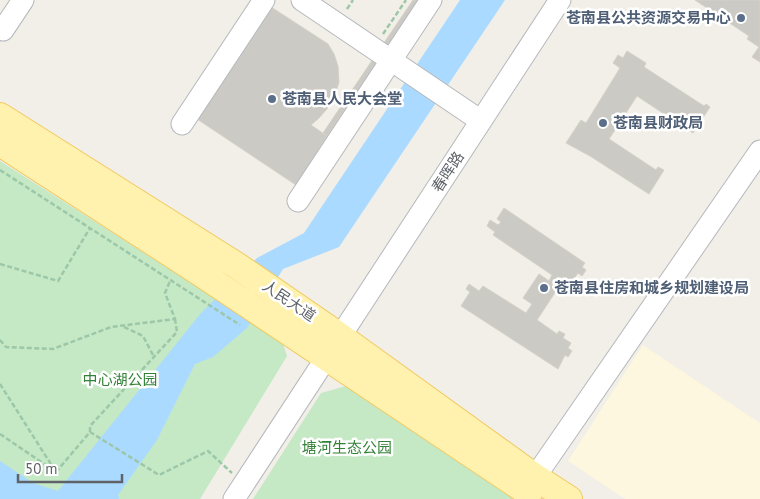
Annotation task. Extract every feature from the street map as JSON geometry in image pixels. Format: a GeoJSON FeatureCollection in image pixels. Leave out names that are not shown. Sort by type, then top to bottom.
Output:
{"type":"FeatureCollection","features":[{"type":"Feature","properties":{"kind":"main road","name":"人民大道"},"geometry":{"type":"LineString","coordinates":[[0,116],[236,265],[335,346]]}},
{"type":"Feature","properties":{"kind":"main road","name":"人民大道"},"geometry":{"type":"LineString","coordinates":[[0,143],[335,346],[536,488],[569,499]]}},
{"type":"Feature","properties":{"kind":"street"},"geometry":{"type":"LineString","coordinates":[[0,27],[3,30],[23,0]]}},
{"type":"Feature","properties":{"kind":"street"},"geometry":{"type":"LineString","coordinates":[[182,124],[264,0]]}},
{"type":"Feature","properties":{"kind":"street"},"geometry":{"type":"LineString","coordinates":[[302,0],[390,50],[485,115]]}},
{"type":"Feature","properties":{"kind":"street"},"geometry":{"type":"LineString","coordinates":[[321,0],[348,7],[390,50]]}},
{"type":"Feature","properties":{"kind":"street"},"geometry":{"type":"LineString","coordinates":[[298,201],[390,50],[431,0]]}},
{"type":"Feature","properties":{"kind":"street","name":"春晖路"},"geometry":{"type":"LineString","coordinates":[[239,492],[560,0]]}},
{"type":"Feature","properties":{"kind":"street"},"geometry":{"type":"LineString","coordinates":[[536,488],[760,151]]}},
{"type":"Feature","properties":{"kind":"path"},"geometry":{"type":"LineString","coordinates":[[390,50],[406,0]]}},
{"type":"Feature","properties":{"kind":"path"},"geometry":{"type":"LineString","coordinates":[[0,171],[248,330]]}},
{"type":"Feature","properties":{"kind":"path"},"geometry":{"type":"LineString","coordinates":[[0,264],[58,281],[90,228]]}},
{"type":"Feature","properties":{"kind":"path"},"geometry":{"type":"LineString","coordinates":[[56,472],[90,432],[90,426],[177,332],[175,320],[165,293],[171,280]]}},
{"type":"Feature","properties":{"kind":"path"},"geometry":{"type":"LineString","coordinates":[[0,340],[6,346],[53,348],[111,327],[175,320]]}},
{"type":"Feature","properties":{"kind":"path"},"geometry":{"type":"LineString","coordinates":[[123,326],[143,336],[154,357]]}},
{"type":"Feature","properties":{"kind":"path"},"geometry":{"type":"LineString","coordinates":[[0,384],[56,472]]}},
{"type":"Feature","properties":{"kind":"path"},"geometry":{"type":"LineString","coordinates":[[90,432],[159,475],[208,451],[239,492]]}},
{"type":"Feature","properties":{"kind":"path"},"geometry":{"type":"LineString","coordinates":[[0,434],[56,472]]}},
{"type":"Feature","properties":{"kind":"shaded area"},"geometry":{"type":"Polygon","coordinates":[[[643,345],[760,423],[760,499],[625,499],[568,461],[643,345]]]}},
{"type":"Feature","properties":{"kind":"green space","name":"中心湖公园"},"geometry":{"type":"Polygon","coordinates":[[[0,161],[282,341],[287,356],[200,499],[0,499],[0,161]]]}},
{"type":"Feature","properties":{"kind":"green space","name":"塘河生态公园"},"geometry":{"type":"Polygon","coordinates":[[[346,386],[515,499],[253,499],[321,393],[346,386]]]}},
{"type":"Feature","properties":{"kind":"water"},"geometry":{"type":"Polygon","coordinates":[[[460,0],[505,0],[339,247],[283,269],[247,328],[213,357],[195,364],[157,440],[118,495],[119,499],[0,499],[0,461],[33,483],[58,491],[201,313],[257,258],[304,233],[460,0]]]}},
{"type":"Feature","properties":{"kind":"building"},"geometry":{"type":"Polygon","coordinates":[[[413,0],[418,0],[327,136],[323,133],[413,0]]]}},
{"type":"Feature","properties":{"kind":"building","name":"苍南县公共资源交易中心"},"geometry":{"type":"Polygon","coordinates":[[[695,0],[760,0],[760,62],[752,57],[759,47],[747,39],[749,36],[695,0]]]}},
{"type":"Feature","properties":{"kind":"building","name":"苍南县人民大会堂"},"geometry":{"type":"Polygon","coordinates":[[[271,7],[328,44],[338,66],[339,82],[333,102],[311,125],[327,136],[296,185],[197,119],[271,7]]]}},
{"type":"Feature","properties":{"kind":"building","name":"苍南县财政局"},"geometry":{"type":"Polygon","coordinates":[[[627,51],[646,63],[644,67],[704,106],[706,104],[710,107],[693,133],[637,96],[609,139],[656,170],[658,167],[664,170],[649,194],[566,143],[581,120],[586,123],[620,68],[613,63],[618,55],[623,58],[627,51]]]}},
{"type":"Feature","properties":{"kind":"building","name":"苍南县住房和城乡规划建设局"},"geometry":{"type":"Polygon","coordinates":[[[504,208],[585,263],[582,267],[586,270],[582,276],[578,273],[569,286],[562,282],[537,320],[557,334],[559,331],[565,334],[563,338],[571,343],[568,348],[572,351],[568,357],[565,355],[558,369],[461,306],[470,292],[466,289],[469,284],[479,291],[483,286],[526,313],[532,304],[523,298],[539,274],[549,281],[552,275],[493,235],[495,232],[487,226],[490,220],[498,225],[501,222],[497,219],[504,208]]]}},
{"type":"Feature","properties":{"kind":"place","name":"苍南县公共资源交易中心"},"geometry":{"type":"Point","coordinates":[741,18]}},
{"type":"Feature","properties":{"kind":"place","name":"苍南县人民大会堂"},"geometry":{"type":"Point","coordinates":[272,99]}},
{"type":"Feature","properties":{"kind":"place","name":"苍南县财政局"},"geometry":{"type":"Point","coordinates":[603,123]}},
{"type":"Feature","properties":{"kind":"place","name":"苍南县住房和城乡规划建设局"},"geometry":{"type":"Point","coordinates":[544,288]}}]}
